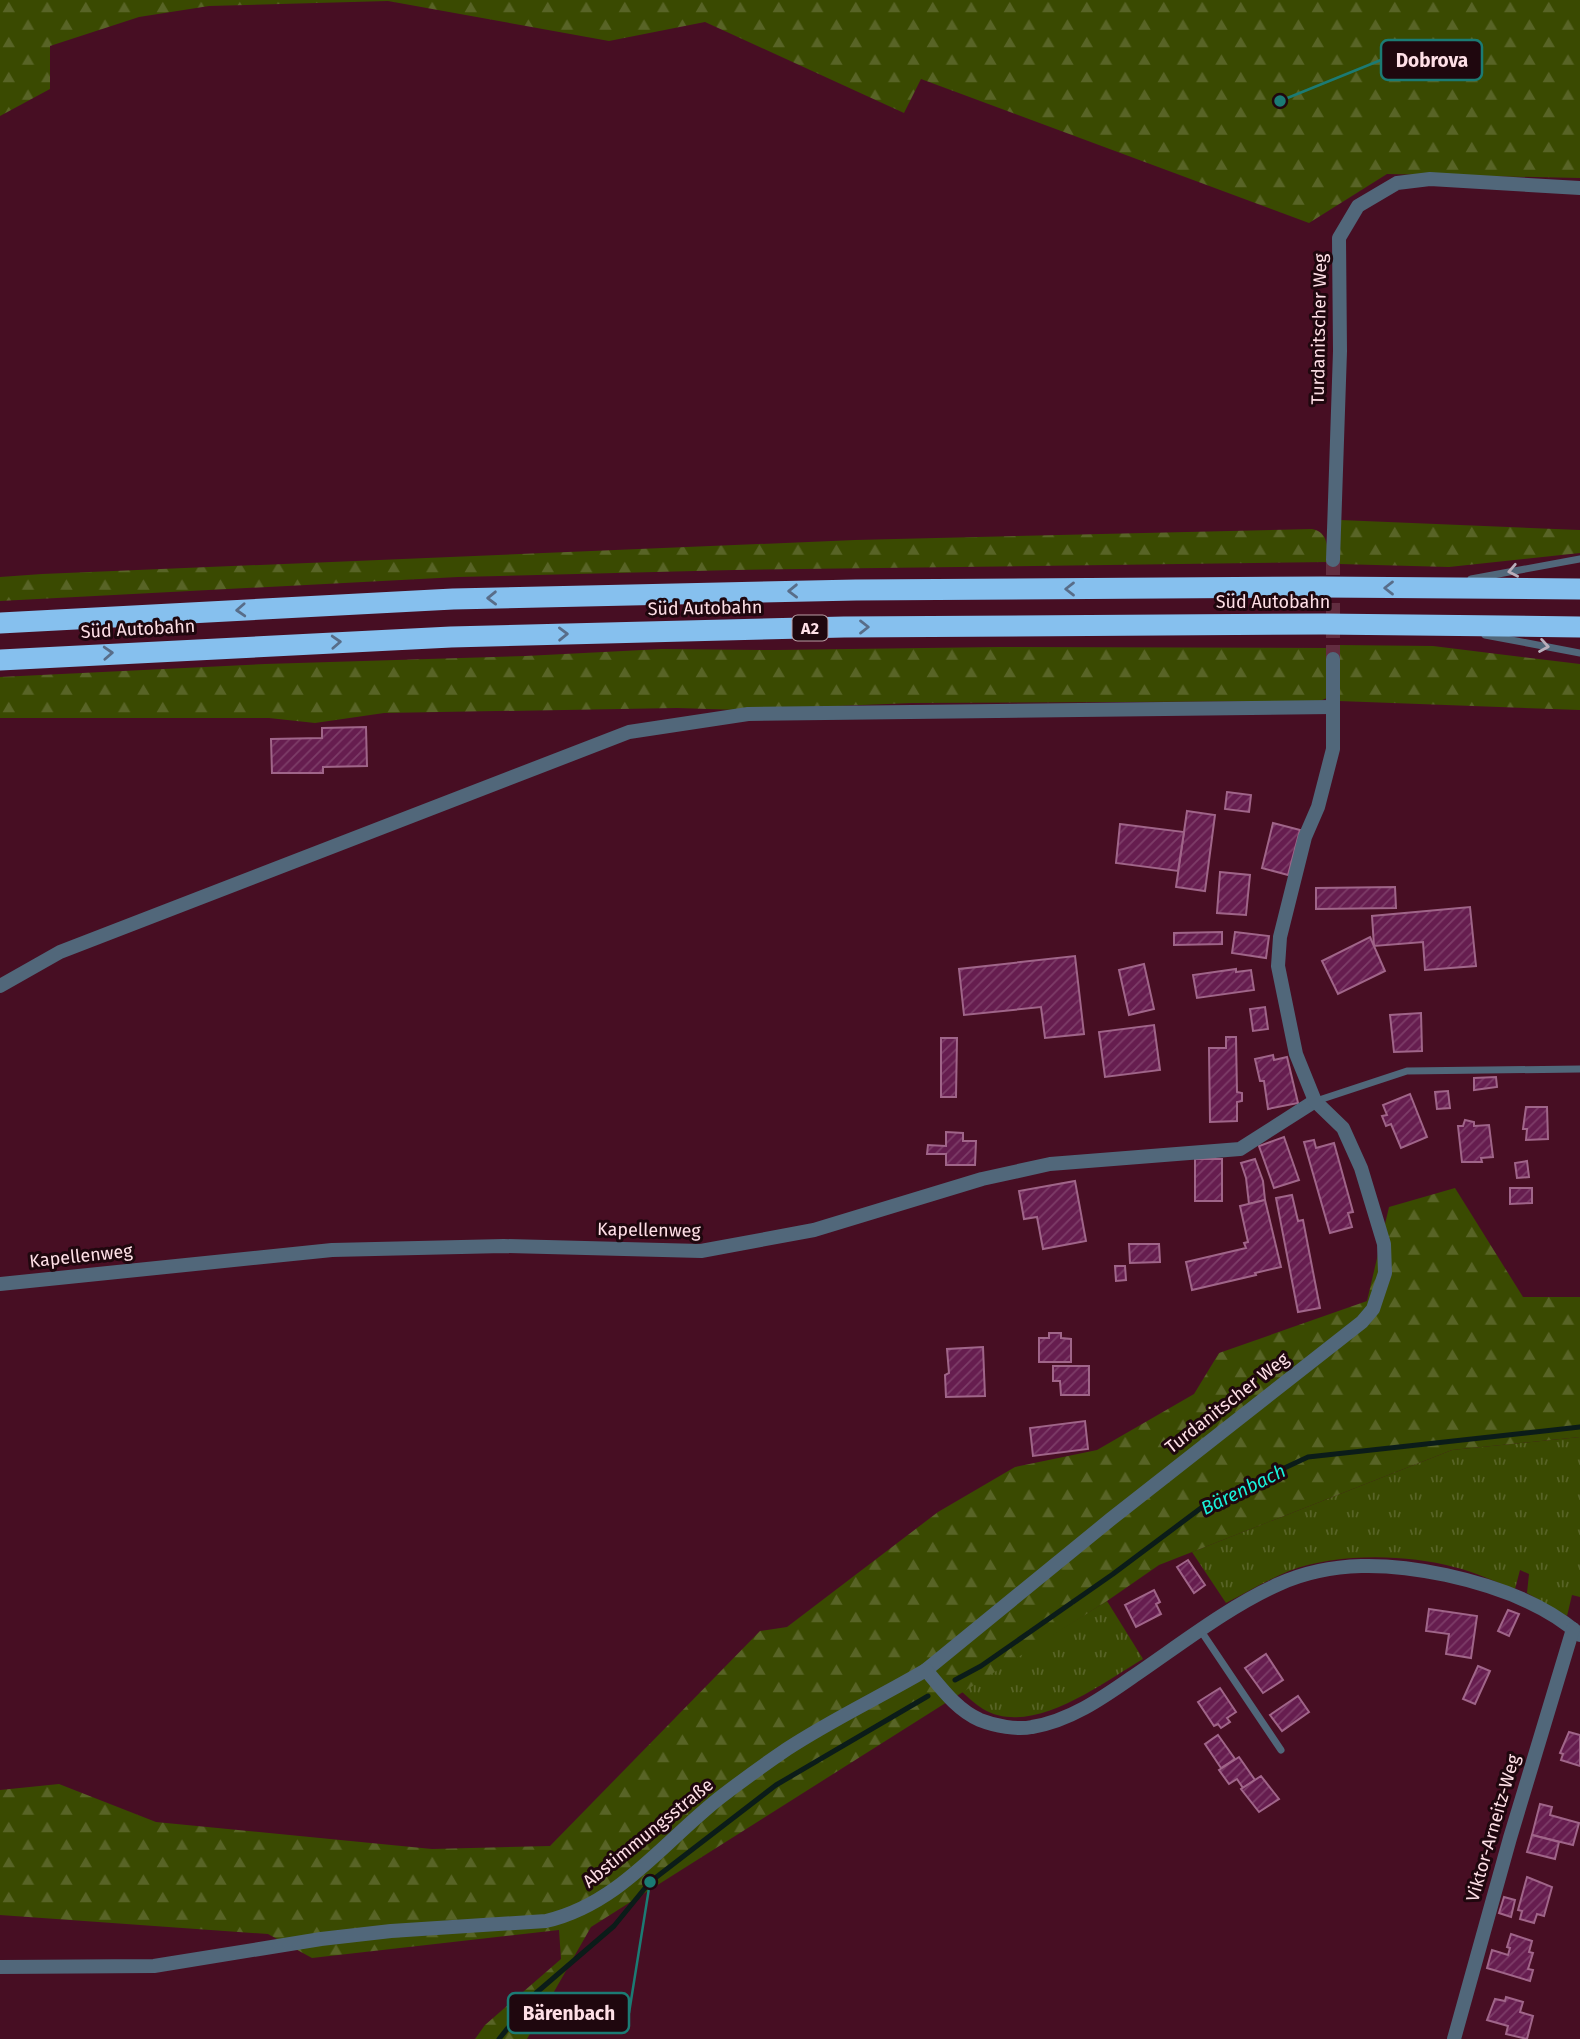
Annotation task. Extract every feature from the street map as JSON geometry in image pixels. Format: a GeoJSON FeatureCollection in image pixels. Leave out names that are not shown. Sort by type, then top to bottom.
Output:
{"type":"FeatureCollection","features":[{"type":"Feature","properties":{"kind":"highway","name":"Süd Autobahn"},"geometry":{"type":"LineString","coordinates":[[0,622],[481,598],[870,590],[1580,589]]}},
{"type":"Feature","properties":{"kind":"highway","name":"Süd Autobahn"},"geometry":{"type":"LineString","coordinates":[[0,660],[464,636],[844,627],[1580,626]]}},
{"type":"Feature","properties":{"kind":"street","name":"Turdanitscher Weg"},"geometry":{"type":"LineString","coordinates":[[1333,560],[1340,351],[1339,238],[1358,206],[1397,183],[1430,179],[1580,188]]}},
{"type":"Feature","properties":{"kind":"street","name":"Turdanitscher Weg"},"geometry":{"type":"LineString","coordinates":[[926,1671],[1111,1519],[1362,1322],[1373,1309],[1385,1273],[1384,1244],[1361,1168],[1343,1128],[1315,1101],[1296,1054],[1278,967],[1280,937],[1306,837],[1318,807],[1333,749],[1332,659]]}},
{"type":"Feature","properties":{"kind":"street"},"geometry":{"type":"LineString","coordinates":[[0,986],[60,952],[629,732],[748,714],[1332,707]]}},
{"type":"Feature","properties":{"kind":"street","name":"Kapellenweg"},"geometry":{"type":"LineString","coordinates":[[0,1284],[332,1250],[504,1246],[701,1251],[814,1230],[982,1180],[1050,1164],[1240,1149],[1315,1101]]}},
{"type":"Feature","properties":{"kind":"street"},"geometry":{"type":"LineString","coordinates":[[926,1671],[960,1709],[981,1720],[1003,1726],[1030,1728],[1056,1721],[1092,1705],[1201,1631],[1280,1583],[1328,1569],[1372,1565],[1466,1579],[1506,1592],[1577,1632]]}},
{"type":"Feature","properties":{"kind":"street","name":"Viktor-Arneitz-Weg"},"geometry":{"type":"LineString","coordinates":[[1454,2039],[1510,1838],[1577,1632]]}},
{"type":"Feature","properties":{"kind":"street","name":"Abstimmungsstraße"},"geometry":{"type":"LineString","coordinates":[[0,1967],[154,1966],[321,1938],[547,1920],[567,1916],[609,1893],[720,1798],[787,1749],[926,1671]]}},
{"type":"Feature","properties":{"kind":"lane"},"geometry":{"type":"LineString","coordinates":[[1427,588],[1580,559]]}},
{"type":"Feature","properties":{"kind":"lane"},"geometry":{"type":"LineString","coordinates":[[1429,625],[1580,653]]}},
{"type":"Feature","properties":{"kind":"lane"},"geometry":{"type":"LineString","coordinates":[[1315,1101],[1407,1071],[1580,1069]]}},
{"type":"Feature","properties":{"kind":"lane"},"geometry":{"type":"LineString","coordinates":[[1201,1631],[1281,1750]]}},
{"type":"Feature","properties":{"kind":"green space"},"geometry":{"type":"Polygon","coordinates":[[[0,0],[1580,0],[1580,178],[1387,174],[1309,223],[921,79],[904,113],[705,22],[609,41],[388,1],[209,6],[139,17],[50,46],[50,89],[0,116],[0,0]]]}},
{"type":"Feature","properties":{"kind":"green space"},"geometry":{"type":"Polygon","coordinates":[[[1340,520],[1580,530],[1580,553],[1449,567],[1339,564],[1340,520]]]}},
{"type":"Feature","properties":{"kind":"green space"},"geometry":{"type":"Polygon","coordinates":[[[1312,529],[1322,533],[1329,562],[734,570],[458,577],[0,601],[0,577],[42,574],[855,540],[1312,529]]]}},
{"type":"Feature","properties":{"kind":"green space"},"geometry":{"type":"Polygon","coordinates":[[[1338,645],[1433,646],[1580,664],[1580,710],[1339,701],[1338,645]]]}},
{"type":"Feature","properties":{"kind":"green space"},"geometry":{"type":"Polygon","coordinates":[[[1329,648],[1329,697],[1320,701],[912,703],[739,710],[677,708],[384,713],[315,723],[269,718],[0,718],[0,677],[662,649],[1329,648]]]}},
{"type":"Feature","properties":{"kind":"green space"},"geometry":{"type":"Polygon","coordinates":[[[1455,1188],[1523,1297],[1580,1297],[1580,1437],[1452,1450],[1159,1565],[1107,1601],[591,1927],[527,2039],[475,2039],[485,2025],[561,1959],[559,1930],[312,1958],[268,1934],[0,1915],[0,1790],[59,1784],[156,1822],[432,1849],[550,1846],[760,1631],[787,1627],[938,1512],[1015,1467],[1097,1450],[1194,1394],[1219,1353],[1367,1301],[1389,1207],[1455,1188]]]}},
{"type":"Feature","properties":{"kind":"green space"},"geometry":{"type":"Polygon","coordinates":[[[1580,1437],[1580,1597],[1572,1595],[1567,1616],[1527,1593],[1529,1574],[1520,1570],[1515,1589],[1454,1567],[1414,1560],[1371,1557],[1328,1561],[1289,1571],[1226,1603],[1192,1552],[1452,1450],[1580,1437]]]}},
{"type":"Feature","properties":{"kind":"green space"},"geometry":{"type":"Polygon","coordinates":[[[1107,1601],[1143,1659],[1108,1681],[1066,1704],[1023,1717],[1002,1716],[983,1709],[961,1691],[1107,1601]]]}},
{"type":"Feature","properties":{"kind":"building"},"geometry":{"type":"Polygon","coordinates":[[[366,727],[367,766],[323,767],[323,773],[272,773],[271,739],[322,738],[322,728],[366,727]]]}},
{"type":"Feature","properties":{"kind":"building"},"geometry":{"type":"Polygon","coordinates":[[[1227,792],[1251,795],[1249,812],[1225,809],[1227,792]]]}},
{"type":"Feature","properties":{"kind":"building"},"geometry":{"type":"Polygon","coordinates":[[[1187,811],[1215,815],[1205,891],[1176,887],[1187,811]]]}},
{"type":"Feature","properties":{"kind":"building"},"geometry":{"type":"Polygon","coordinates":[[[1273,823],[1300,830],[1288,875],[1262,868],[1273,823]]]}},
{"type":"Feature","properties":{"kind":"building"},"geometry":{"type":"Polygon","coordinates":[[[1120,824],[1184,832],[1178,871],[1116,863],[1120,824]]]}},
{"type":"Feature","properties":{"kind":"building"},"geometry":{"type":"Polygon","coordinates":[[[1220,872],[1250,875],[1246,915],[1217,913],[1220,872]]]}},
{"type":"Feature","properties":{"kind":"building"},"geometry":{"type":"Polygon","coordinates":[[[1395,887],[1396,908],[1316,909],[1316,888],[1395,887]]]}},
{"type":"Feature","properties":{"kind":"building"},"geometry":{"type":"Polygon","coordinates":[[[1470,907],[1476,966],[1425,970],[1423,942],[1374,946],[1372,916],[1470,907]]]}},
{"type":"Feature","properties":{"kind":"building"},"geometry":{"type":"Polygon","coordinates":[[[1222,932],[1222,944],[1174,945],[1174,933],[1222,932]]]}},
{"type":"Feature","properties":{"kind":"building"},"geometry":{"type":"Polygon","coordinates":[[[1235,932],[1269,936],[1266,958],[1232,953],[1235,932]]]}},
{"type":"Feature","properties":{"kind":"building"},"geometry":{"type":"Polygon","coordinates":[[[1370,937],[1385,971],[1338,994],[1322,961],[1370,937]]]}},
{"type":"Feature","properties":{"kind":"building"},"geometry":{"type":"Polygon","coordinates":[[[1075,956],[1084,1034],[1045,1038],[1041,1007],[964,1015],[959,969],[1075,956]]]}},
{"type":"Feature","properties":{"kind":"building"},"geometry":{"type":"Polygon","coordinates":[[[1144,964],[1154,1009],[1129,1015],[1119,970],[1144,964]]]}},
{"type":"Feature","properties":{"kind":"building"},"geometry":{"type":"Polygon","coordinates":[[[1236,969],[1236,972],[1251,970],[1254,990],[1197,998],[1193,975],[1236,969]]]}},
{"type":"Feature","properties":{"kind":"building"},"geometry":{"type":"Polygon","coordinates":[[[1265,1007],[1268,1029],[1253,1031],[1250,1009],[1265,1007]]]}},
{"type":"Feature","properties":{"kind":"building"},"geometry":{"type":"Polygon","coordinates":[[[1421,1013],[1422,1051],[1394,1052],[1390,1015],[1421,1013]]]}},
{"type":"Feature","properties":{"kind":"building"},"geometry":{"type":"Polygon","coordinates":[[[1154,1025],[1160,1070],[1105,1077],[1099,1032],[1154,1025]]]}},
{"type":"Feature","properties":{"kind":"building"},"geometry":{"type":"Polygon","coordinates":[[[1226,1037],[1236,1037],[1237,1092],[1242,1093],[1242,1101],[1237,1102],[1237,1121],[1210,1122],[1209,1048],[1226,1048],[1226,1037]]]}},
{"type":"Feature","properties":{"kind":"building"},"geometry":{"type":"Polygon","coordinates":[[[941,1038],[957,1038],[956,1097],[941,1097],[941,1038]]]}},
{"type":"Feature","properties":{"kind":"building"},"geometry":{"type":"Polygon","coordinates":[[[1273,1055],[1274,1060],[1287,1057],[1298,1103],[1268,1109],[1264,1081],[1260,1081],[1255,1059],[1273,1055]]]}},
{"type":"Feature","properties":{"kind":"building"},"geometry":{"type":"Polygon","coordinates":[[[1496,1077],[1497,1087],[1474,1090],[1474,1078],[1496,1077]]]}},
{"type":"Feature","properties":{"kind":"building"},"geometry":{"type":"Polygon","coordinates":[[[1448,1091],[1450,1108],[1437,1109],[1435,1092],[1448,1091]]]}},
{"type":"Feature","properties":{"kind":"building"},"geometry":{"type":"Polygon","coordinates":[[[1410,1094],[1427,1137],[1401,1148],[1391,1124],[1386,1126],[1382,1116],[1387,1115],[1383,1105],[1410,1094]]]}},
{"type":"Feature","properties":{"kind":"building"},"geometry":{"type":"Polygon","coordinates":[[[1526,1107],[1547,1107],[1548,1139],[1526,1140],[1527,1129],[1523,1129],[1526,1107]]]}},
{"type":"Feature","properties":{"kind":"building"},"geometry":{"type":"Polygon","coordinates":[[[1465,1120],[1474,1122],[1474,1126],[1489,1125],[1493,1157],[1481,1158],[1482,1162],[1462,1162],[1458,1126],[1463,1126],[1465,1120]]]}},
{"type":"Feature","properties":{"kind":"building"},"geometry":{"type":"Polygon","coordinates":[[[946,1132],[963,1133],[963,1141],[976,1141],[975,1165],[946,1165],[946,1154],[927,1154],[928,1145],[946,1146],[946,1132]]]}},
{"type":"Feature","properties":{"kind":"building"},"geometry":{"type":"Polygon","coordinates":[[[1284,1137],[1299,1180],[1274,1188],[1259,1146],[1284,1137]]]}},
{"type":"Feature","properties":{"kind":"building"},"geometry":{"type":"Polygon","coordinates":[[[1314,1140],[1316,1148],[1334,1143],[1353,1212],[1348,1213],[1352,1227],[1330,1233],[1304,1142],[1314,1140]]]}},
{"type":"Feature","properties":{"kind":"building"},"geometry":{"type":"Polygon","coordinates":[[[1195,1159],[1222,1159],[1222,1201],[1195,1201],[1195,1159]]]}},
{"type":"Feature","properties":{"kind":"building"},"geometry":{"type":"Polygon","coordinates":[[[1255,1159],[1263,1181],[1265,1200],[1249,1204],[1241,1163],[1255,1159]]]}},
{"type":"Feature","properties":{"kind":"building"},"geometry":{"type":"Polygon","coordinates":[[[1527,1161],[1529,1177],[1517,1178],[1515,1163],[1527,1161]]]}},
{"type":"Feature","properties":{"kind":"building"},"geometry":{"type":"Polygon","coordinates":[[[1075,1181],[1086,1241],[1043,1249],[1037,1217],[1024,1219],[1019,1191],[1075,1181]]]}},
{"type":"Feature","properties":{"kind":"building"},"geometry":{"type":"Polygon","coordinates":[[[1510,1188],[1532,1188],[1532,1203],[1510,1204],[1510,1188]]]}},
{"type":"Feature","properties":{"kind":"building"},"geometry":{"type":"Polygon","coordinates":[[[1292,1195],[1298,1221],[1303,1220],[1320,1308],[1298,1312],[1276,1198],[1292,1195]]]}},
{"type":"Feature","properties":{"kind":"building"},"geometry":{"type":"Polygon","coordinates":[[[1265,1200],[1281,1267],[1192,1290],[1186,1262],[1246,1248],[1244,1243],[1248,1242],[1240,1206],[1265,1200]]]}},
{"type":"Feature","properties":{"kind":"building"},"geometry":{"type":"Polygon","coordinates":[[[1129,1244],[1159,1244],[1160,1262],[1130,1263],[1129,1244]]]}},
{"type":"Feature","properties":{"kind":"building"},"geometry":{"type":"Polygon","coordinates":[[[1115,1266],[1125,1266],[1126,1280],[1116,1281],[1115,1266]]]}},
{"type":"Feature","properties":{"kind":"building"},"geometry":{"type":"Polygon","coordinates":[[[1049,1333],[1061,1333],[1061,1338],[1071,1339],[1071,1362],[1039,1362],[1039,1338],[1049,1338],[1049,1333]]]}},
{"type":"Feature","properties":{"kind":"building"},"geometry":{"type":"Polygon","coordinates":[[[983,1347],[985,1396],[946,1397],[945,1375],[949,1373],[947,1349],[983,1347]]]}},
{"type":"Feature","properties":{"kind":"building"},"geometry":{"type":"Polygon","coordinates":[[[1053,1366],[1089,1366],[1089,1395],[1061,1395],[1060,1381],[1053,1381],[1053,1366]]]}},
{"type":"Feature","properties":{"kind":"building"},"geometry":{"type":"Polygon","coordinates":[[[1085,1421],[1088,1449],[1033,1456],[1030,1428],[1085,1421]]]}},
{"type":"Feature","properties":{"kind":"building"},"geometry":{"type":"Polygon","coordinates":[[[1188,1560],[1205,1585],[1194,1593],[1177,1567],[1188,1560]]]}},
{"type":"Feature","properties":{"kind":"building"},"geometry":{"type":"Polygon","coordinates":[[[1154,1590],[1160,1602],[1156,1604],[1161,1614],[1136,1627],[1125,1605],[1154,1590]]]}},
{"type":"Feature","properties":{"kind":"building"},"geometry":{"type":"Polygon","coordinates":[[[1429,1609],[1477,1616],[1471,1658],[1446,1654],[1449,1634],[1426,1631],[1429,1609]]]}},
{"type":"Feature","properties":{"kind":"building"},"geometry":{"type":"Polygon","coordinates":[[[1508,1610],[1519,1614],[1509,1636],[1498,1631],[1508,1610]]]}},
{"type":"Feature","properties":{"kind":"building"},"geometry":{"type":"Polygon","coordinates":[[[1266,1654],[1283,1680],[1263,1693],[1245,1668],[1266,1654]]]}},
{"type":"Feature","properties":{"kind":"building"},"geometry":{"type":"Polygon","coordinates":[[[1478,1666],[1490,1671],[1475,1704],[1463,1699],[1478,1666]]]}},
{"type":"Feature","properties":{"kind":"building"},"geometry":{"type":"Polygon","coordinates":[[[1220,1688],[1236,1712],[1227,1718],[1230,1722],[1221,1728],[1218,1724],[1214,1726],[1198,1702],[1220,1688]]]}},
{"type":"Feature","properties":{"kind":"building"},"geometry":{"type":"Polygon","coordinates":[[[1298,1696],[1309,1712],[1282,1731],[1270,1715],[1298,1696]]]}},
{"type":"Feature","properties":{"kind":"building"},"geometry":{"type":"Polygon","coordinates":[[[1569,1732],[1580,1735],[1580,1766],[1561,1760],[1563,1754],[1560,1753],[1569,1732]]]}},
{"type":"Feature","properties":{"kind":"building"},"geometry":{"type":"Polygon","coordinates":[[[1218,1735],[1235,1759],[1221,1768],[1205,1744],[1218,1735]]]}},
{"type":"Feature","properties":{"kind":"building"},"geometry":{"type":"Polygon","coordinates":[[[1239,1757],[1255,1780],[1243,1788],[1237,1779],[1229,1784],[1219,1770],[1239,1757]]]}},
{"type":"Feature","properties":{"kind":"building"},"geometry":{"type":"Polygon","coordinates":[[[1261,1776],[1279,1799],[1259,1812],[1241,1789],[1261,1776]]]}},
{"type":"Feature","properties":{"kind":"building"},"geometry":{"type":"Polygon","coordinates":[[[1540,1804],[1552,1807],[1550,1815],[1579,1823],[1573,1845],[1532,1835],[1540,1804]]]}},
{"type":"Feature","properties":{"kind":"building"},"geometry":{"type":"Polygon","coordinates":[[[1532,1835],[1559,1842],[1555,1859],[1527,1852],[1532,1835]]]}},
{"type":"Feature","properties":{"kind":"building"},"geometry":{"type":"Polygon","coordinates":[[[1527,1877],[1552,1887],[1544,1916],[1537,1914],[1534,1923],[1520,1919],[1522,1911],[1518,1910],[1527,1877]]]}},
{"type":"Feature","properties":{"kind":"building"},"geometry":{"type":"Polygon","coordinates":[[[1504,1897],[1515,1900],[1511,1917],[1499,1913],[1504,1897]]]}},
{"type":"Feature","properties":{"kind":"building"},"geometry":{"type":"Polygon","coordinates":[[[1511,1934],[1532,1941],[1529,1952],[1533,1953],[1528,1969],[1533,1970],[1530,1981],[1487,1968],[1492,1950],[1508,1955],[1510,1948],[1507,1947],[1511,1934]]]}},
{"type":"Feature","properties":{"kind":"building"},"geometry":{"type":"Polygon","coordinates":[[[1506,1997],[1523,2002],[1520,2012],[1533,2016],[1527,2039],[1506,2034],[1508,2026],[1487,2020],[1495,1999],[1505,2001],[1506,1997]]]}},
{"type":"Feature","properties":{"kind":"waterway","name":"Bärenbach"},"geometry":{"type":"LineString","coordinates":[[955,1680],[981,1666],[1113,1574],[1205,1505],[1308,1457],[1580,1427]]}},
{"type":"Feature","properties":{"kind":"waterway","name":"Bärenbach"},"geometry":{"type":"LineString","coordinates":[[499,2039],[536,1993],[614,1926],[650,1882],[776,1785],[928,1696]]}},
{"type":"Feature","properties":{"kind":"tunnel"},"geometry":{"type":"LineString","coordinates":[[1333,560],[1333,659]]}},
{"type":"Feature","properties":{"kind":"place","name":"Dobrova"},"geometry":{"type":"Point","coordinates":[1280,101]}},
{"type":"Feature","properties":{"kind":"place","name":"Bärenbach"},"geometry":{"type":"Point","coordinates":[650,1882]}}]}
